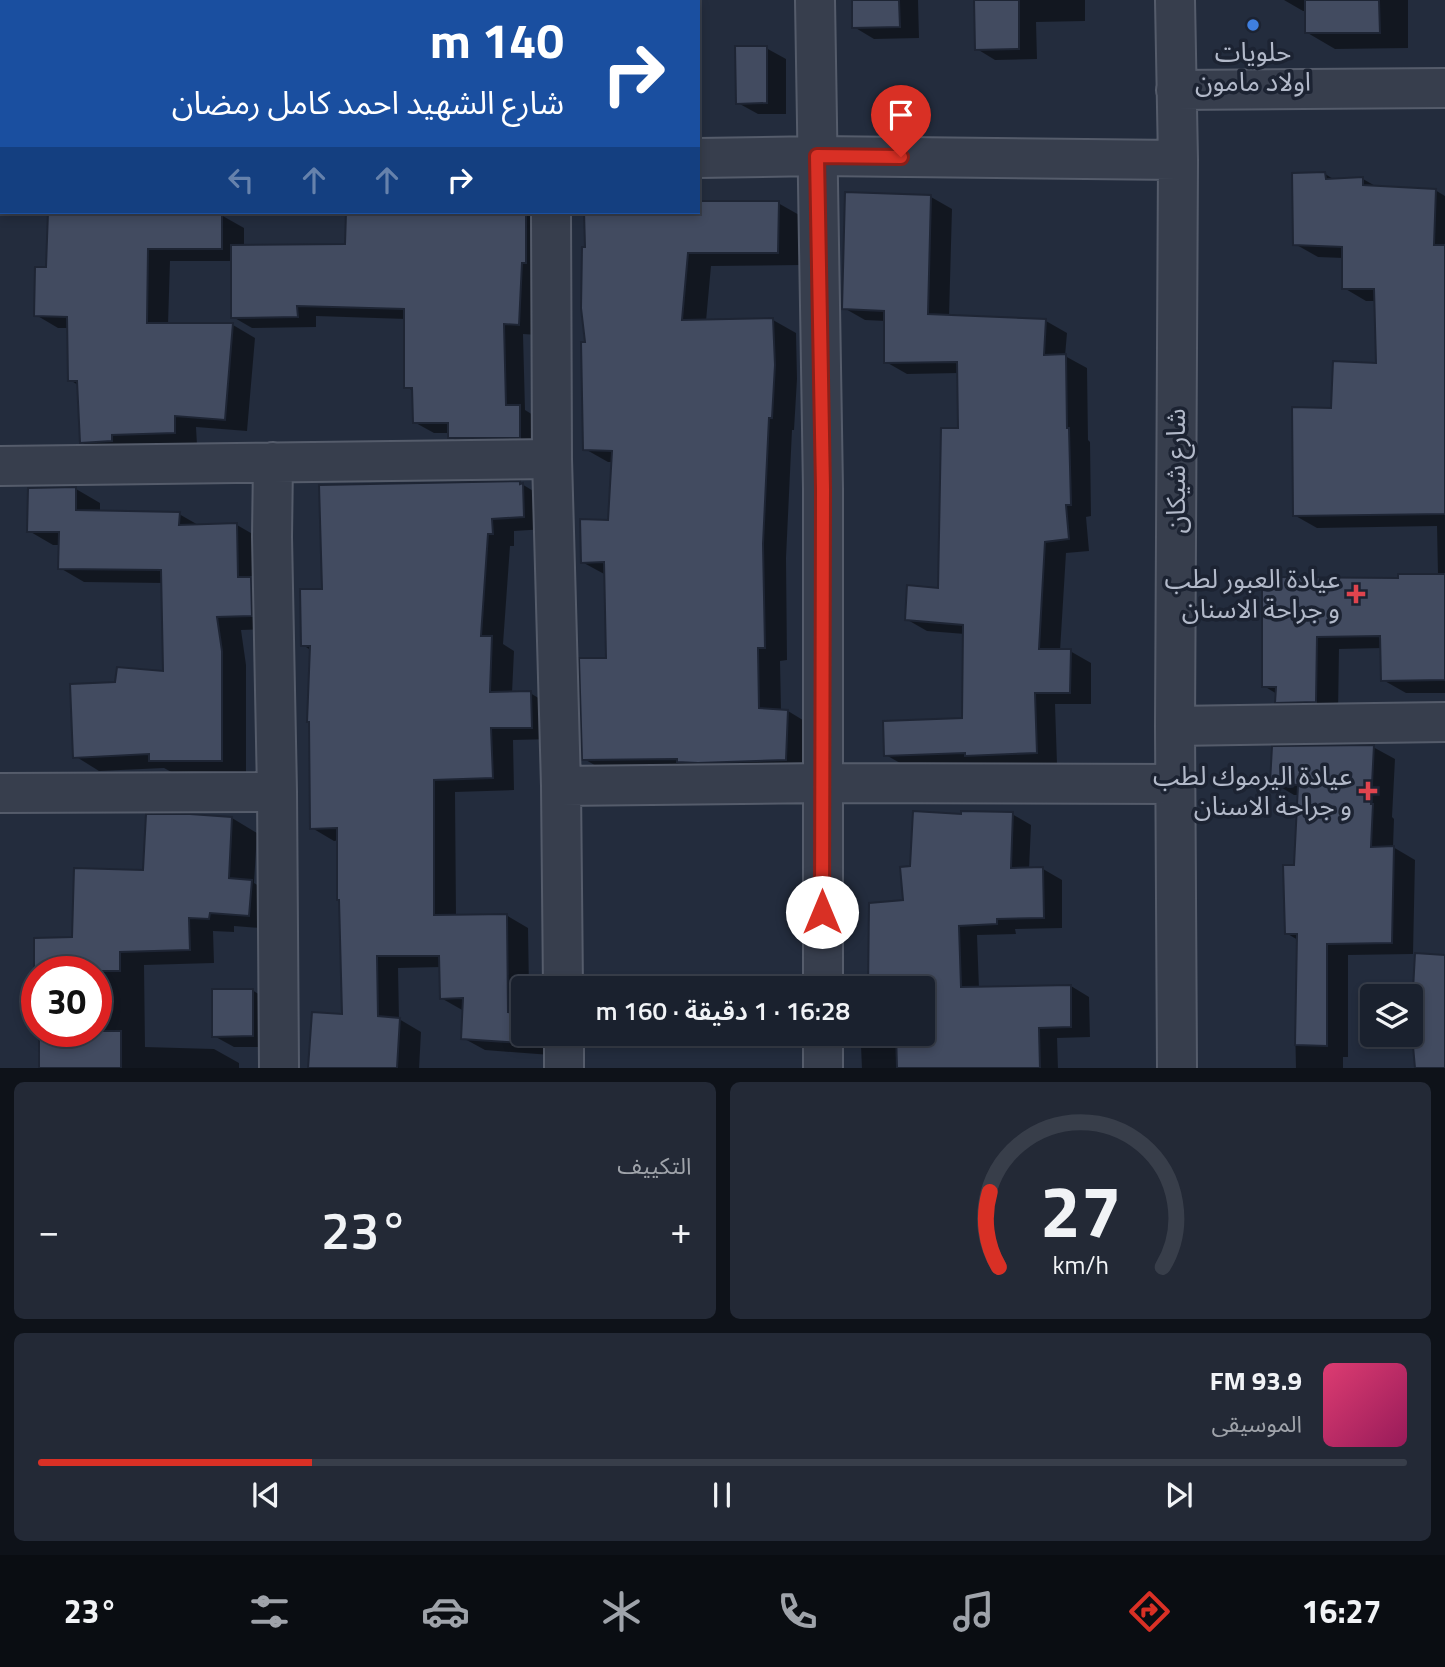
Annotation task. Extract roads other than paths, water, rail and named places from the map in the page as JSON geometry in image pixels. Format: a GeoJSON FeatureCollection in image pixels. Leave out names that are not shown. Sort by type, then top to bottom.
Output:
{"type":"FeatureCollection","features":[{"type":"Feature","properties":{"kind":"street"},"geometry":{"type":"LineString","coordinates":[[815,0],[823,489],[823,976]]}},
{"type":"Feature","properties":{"kind":"street","name":"شارع شيكان"},"geometry":{"type":"LineString","coordinates":[[1175,0],[1178,160],[1175,726],[1177,1068]]}},
{"type":"Feature","properties":{"kind":"street"},"geometry":{"type":"LineString","coordinates":[[1176,90],[1445,88]]}},
{"type":"Feature","properties":{"kind":"street"},"geometry":{"type":"LineString","coordinates":[[700,158],[817,156],[1178,160]]}},
{"type":"Feature","properties":{"kind":"street"},"geometry":{"type":"LineString","coordinates":[[551,214],[552,459],[561,786],[563,976]]}},
{"type":"Feature","properties":{"kind":"street"},"geometry":{"type":"LineString","coordinates":[[0,466],[552,459]]}},
{"type":"Feature","properties":{"kind":"street"},"geometry":{"type":"LineString","coordinates":[[273,462],[279,1068]]}},
{"type":"Feature","properties":{"kind":"street"},"geometry":{"type":"LineString","coordinates":[[1175,726],[1445,722]]}},
{"type":"Feature","properties":{"kind":"street"},"geometry":{"type":"LineString","coordinates":[[561,786],[822,783],[1175,784]]}},
{"type":"Feature","properties":{"kind":"street"},"geometry":{"type":"LineString","coordinates":[[0,793],[277,792]]}},
{"type":"Feature","properties":{"kind":"street"},"geometry":{"type":"LineString","coordinates":[[564,1046],[564,1068]]}},
{"type":"Feature","properties":{"kind":"street"},"geometry":{"type":"LineString","coordinates":[[823,1046],[824,1068]]}},
{"type":"Feature","properties":{"kind":"place","name":"حلويات اولاد مامون"},"geometry":{"type":"Point","coordinates":[1253,25]}},
{"type":"Feature","properties":{"kind":"place","name":"عيادة العبور لطب و جراحة الاسنان"},"geometry":{"type":"Point","coordinates":[1356,594]}},
{"type":"Feature","properties":{"kind":"place","name":"عيادة اليرموك لطب و جراحة الاسنان"},"geometry":{"type":"Point","coordinates":[1368,791]}}]}
